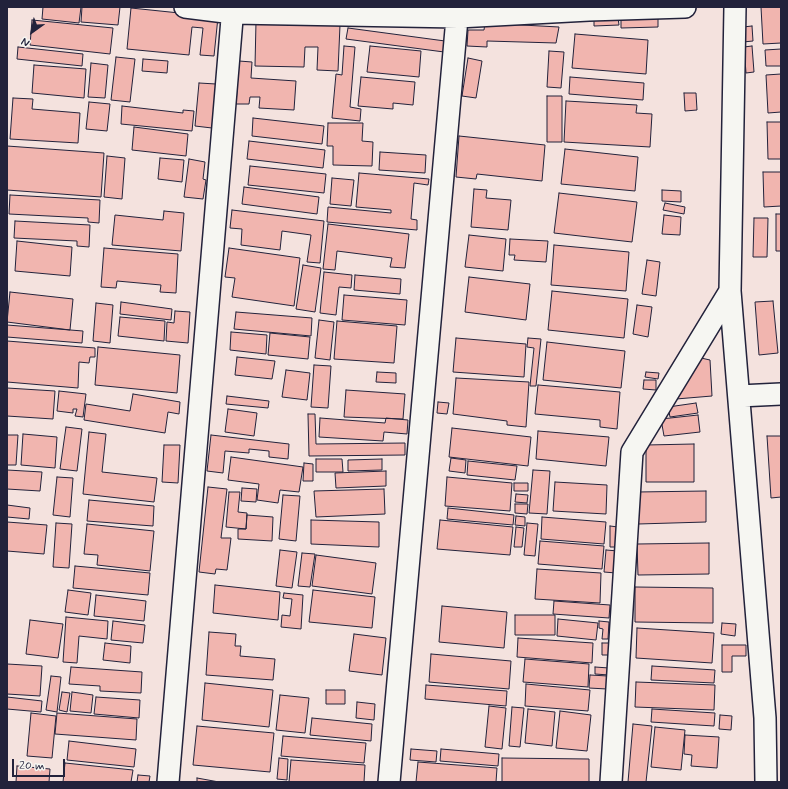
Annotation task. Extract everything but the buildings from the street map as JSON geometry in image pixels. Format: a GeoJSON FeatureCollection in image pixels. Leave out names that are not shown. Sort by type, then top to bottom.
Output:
{"type":"FeatureCollection","features":[{"type":"Feature","properties":{"kind":"street"},"geometry":{"type":"LineString","coordinates":[[185,7],[233,10],[458,12],[685,7]]}},
{"type":"Feature","properties":{"kind":"street"},"geometry":{"type":"LineString","coordinates":[[735,7],[730,291],[765,718],[766,782]]}},
{"type":"Feature","properties":{"kind":"street"},"geometry":{"type":"LineString","coordinates":[[168,782],[233,10]]}},
{"type":"Feature","properties":{"kind":"street"},"geometry":{"type":"LineString","coordinates":[[389,782],[458,12]]}},
{"type":"Feature","properties":{"kind":"street"},"geometry":{"type":"LineString","coordinates":[[611,782],[632,452],[730,291]]}},
{"type":"Feature","properties":{"kind":"street"},"geometry":{"type":"LineString","coordinates":[[739,396],[781,394]]}}]}
